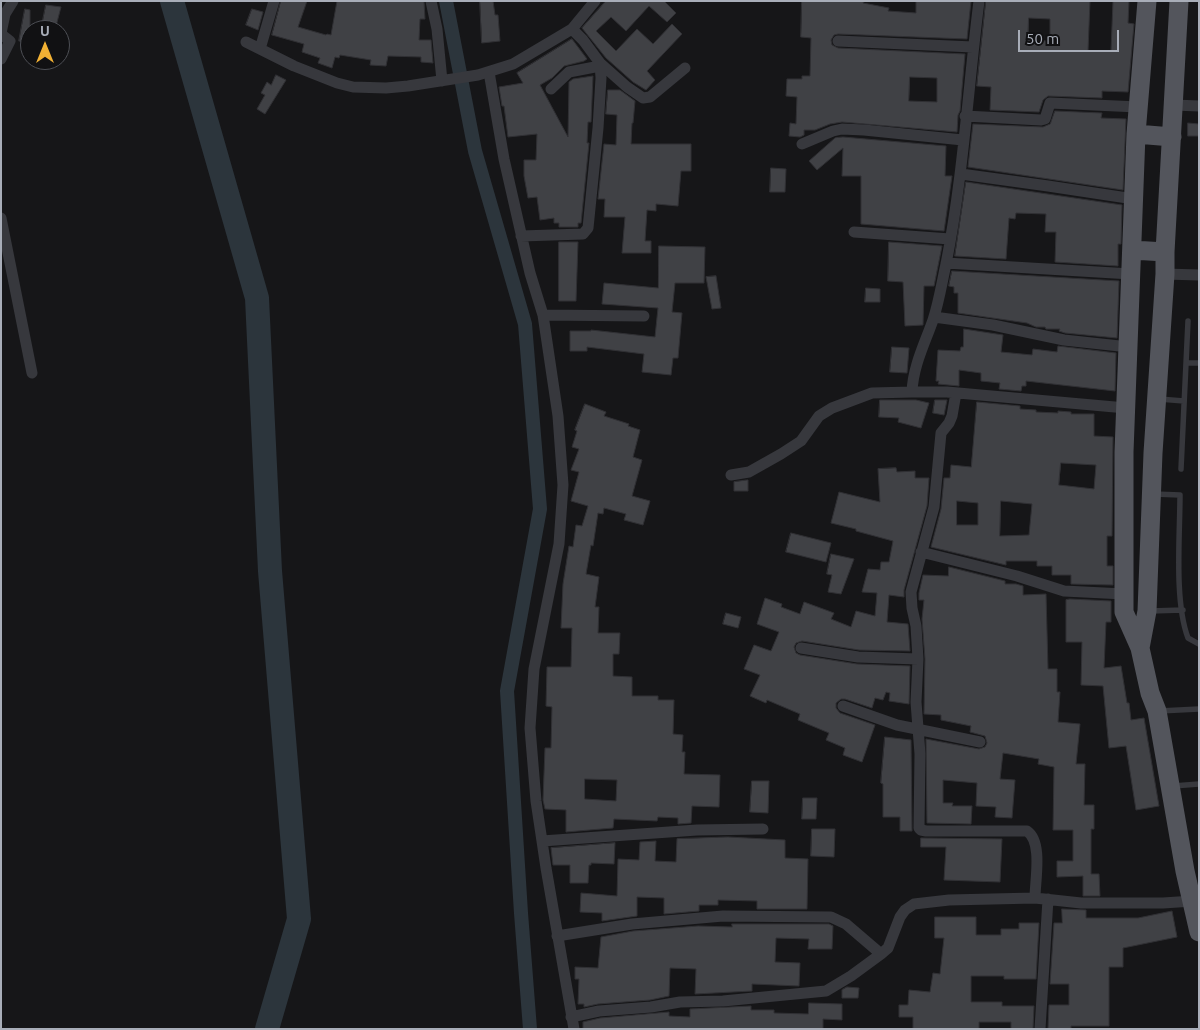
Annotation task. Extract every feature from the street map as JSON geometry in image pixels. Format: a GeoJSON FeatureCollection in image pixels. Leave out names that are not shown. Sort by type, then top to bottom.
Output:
{"type":"FeatureCollection","features":[{"type":"Feature","properties":{"kind":"main road"},"geometry":{"type":"LineString","coordinates":[[1146,1],[1136,134],[1124,452],[1124,612],[1140,648],[1150,693],[1157,710],[1170,786],[1192,871],[1193,901],[1199,932]]}},
{"type":"Feature","properties":{"kind":"main road"},"geometry":{"type":"LineString","coordinates":[[1140,648],[1147,611],[1153,453],[1165,274],[1179,1]]}},
{"type":"Feature","properties":{"kind":"main road"},"geometry":{"type":"LineString","coordinates":[[1136,134],[1172,137]]}},
{"type":"Feature","properties":{"kind":"main road"},"geometry":{"type":"LineString","coordinates":[[1132,250],[1165,252]]}},
{"type":"Feature","properties":{"kind":"main road"},"geometry":{"type":"LineString","coordinates":[[1124,452],[1153,453]]}},
{"type":"Feature","properties":{"kind":"street"},"geometry":{"type":"LineString","coordinates":[[1,58],[10,41],[1,33],[6,14],[13,1]]}},
{"type":"Feature","properties":{"kind":"street"},"geometry":{"type":"LineString","coordinates":[[260,50],[274,1]]}},
{"type":"Feature","properties":{"kind":"street"},"geometry":{"type":"LineString","coordinates":[[431,1],[446,80]]}},
{"type":"Feature","properties":{"kind":"street"},"geometry":{"type":"LineString","coordinates":[[246,42],[294,66],[337,83],[353,87],[386,88],[484,74],[513,64],[572,29],[595,1]]}},
{"type":"Feature","properties":{"kind":"street"},"geometry":{"type":"LineString","coordinates":[[912,392],[916,368],[934,317],[946,263],[961,174],[965,116],[979,1]]}},
{"type":"Feature","properties":{"kind":"street"},"geometry":{"type":"LineString","coordinates":[[572,29],[583,40],[600,65],[643,98],[650,97],[685,68]]}},
{"type":"Feature","properties":{"kind":"street"},"geometry":{"type":"LineString","coordinates":[[838,41],[973,47]]}},
{"type":"Feature","properties":{"kind":"street"},"geometry":{"type":"LineString","coordinates":[[551,89],[569,72],[600,65]]}},
{"type":"Feature","properties":{"kind":"street"},"geometry":{"type":"LineString","coordinates":[[521,236],[583,234],[588,228],[598,128],[600,65]]}},
{"type":"Feature","properties":{"kind":"street"},"geometry":{"type":"LineString","coordinates":[[484,74],[521,236],[543,314],[558,416],[563,485],[559,544],[534,669],[530,728],[542,841],[574,1029]]}},
{"type":"Feature","properties":{"kind":"street"},"geometry":{"type":"LineString","coordinates":[[965,116],[1036,120],[1045,119],[1050,103],[1138,106]]}},
{"type":"Feature","properties":{"kind":"street"},"geometry":{"type":"LineString","coordinates":[[1174,105],[1199,106]]}},
{"type":"Feature","properties":{"kind":"street"},"geometry":{"type":"LineString","coordinates":[[802,144],[842,129],[963,140]]}},
{"type":"Feature","properties":{"kind":"street"},"geometry":{"type":"LineString","coordinates":[[961,174],[1134,200]]}},
{"type":"Feature","properties":{"kind":"street"},"geometry":{"type":"LineString","coordinates":[[1,218],[32,373]]}},
{"type":"Feature","properties":{"kind":"street"},"geometry":{"type":"LineString","coordinates":[[854,232],[950,239]]}},
{"type":"Feature","properties":{"kind":"street"},"geometry":{"type":"LineString","coordinates":[[946,263],[1131,274]]}},
{"type":"Feature","properties":{"kind":"street"},"geometry":{"type":"LineString","coordinates":[[1165,274],[1199,275]]}},
{"type":"Feature","properties":{"kind":"street"},"geometry":{"type":"LineString","coordinates":[[543,314],[644,316]]}},
{"type":"Feature","properties":{"kind":"street"},"geometry":{"type":"LineString","coordinates":[[934,317],[993,325],[1064,340],[1129,347]]}},
{"type":"Feature","properties":{"kind":"street"},"geometry":{"type":"LineString","coordinates":[[731,475],[749,472],[781,454],[801,440],[819,416],[832,408],[872,393],[956,394],[1126,408]]}},
{"type":"Feature","properties":{"kind":"street"},"geometry":{"type":"LineString","coordinates":[[956,394],[952,416],[941,433],[936,471],[936,498],[911,592],[918,659],[916,702],[920,754],[919,828],[926,831],[1027,831],[1037,847],[1035,898]]}},
{"type":"Feature","properties":{"kind":"street"},"geometry":{"type":"LineString","coordinates":[[921,552],[1017,576],[1064,592],[1124,594]]}},
{"type":"Feature","properties":{"kind":"street"},"geometry":{"type":"LineString","coordinates":[[801,648],[858,657],[918,659]]}},
{"type":"Feature","properties":{"kind":"street"},"geometry":{"type":"LineString","coordinates":[[843,706],[897,725],[980,742]]}},
{"type":"Feature","properties":{"kind":"street"},"geometry":{"type":"LineString","coordinates":[[542,841],[697,830],[763,829]]}},
{"type":"Feature","properties":{"kind":"street"},"geometry":{"type":"LineString","coordinates":[[571,1017],[599,1011],[650,1007],[680,1002],[723,1001],[826,992],[882,954],[888,948],[900,917],[905,910],[914,904],[949,900],[1035,898],[1081,903],[1193,901]]}},
{"type":"Feature","properties":{"kind":"street"},"geometry":{"type":"LineString","coordinates":[[1040,1029],[1048,899]]}},
{"type":"Feature","properties":{"kind":"street"},"geometry":{"type":"LineString","coordinates":[[557,936],[632,924],[723,916],[831,918],[846,924],[882,954]]}},
{"type":"Feature","properties":{"kind":"lane"},"geometry":{"type":"LineString","coordinates":[[1181,469],[1188,321]]}},
{"type":"Feature","properties":{"kind":"lane"},"geometry":{"type":"LineString","coordinates":[[1186,363],[1199,363]]}},
{"type":"Feature","properties":{"kind":"lane"},"geometry":{"type":"LineString","coordinates":[[1157,399],[1184,401]]}},
{"type":"Feature","properties":{"kind":"lane"},"geometry":{"type":"LineString","coordinates":[[1152,494],[1180,495],[1180,586],[1185,629],[1188,638],[1199,644]]}},
{"type":"Feature","properties":{"kind":"lane"},"geometry":{"type":"LineString","coordinates":[[1147,611],[1183,610]]}},
{"type":"Feature","properties":{"kind":"lane"},"geometry":{"type":"LineString","coordinates":[[1157,710],[1199,709]]}},
{"type":"Feature","properties":{"kind":"lane"},"geometry":{"type":"LineString","coordinates":[[1170,786],[1199,784]]}},
{"type":"Feature","properties":{"kind":"building"},"geometry":{"type":"Polygon","coordinates":[[[281,1],[307,1],[298,27],[331,35],[337,1],[424,1],[425,19],[420,19],[419,40],[431,40],[433,63],[421,62],[421,57],[388,56],[386,66],[370,65],[371,60],[340,55],[339,58],[335,57],[332,68],[318,63],[320,58],[302,52],[304,44],[272,35],[281,1]]]}},
{"type":"Feature","properties":{"kind":"building"},"geometry":{"type":"Polygon","coordinates":[[[480,1],[493,1],[495,15],[498,15],[500,41],[482,43],[480,1]]]}},
{"type":"Feature","properties":{"kind":"building"},"geometry":{"type":"Polygon","coordinates":[[[606,1],[664,1],[676,13],[667,22],[649,6],[626,31],[611,17],[596,31],[616,51],[637,29],[653,44],[672,24],[682,34],[647,71],[655,80],[646,90],[633,82],[606,58],[582,28],[606,1]]]}},
{"type":"Feature","properties":{"kind":"building"},"geometry":{"type":"Polygon","coordinates":[[[802,1],[864,1],[863,3],[889,8],[888,11],[916,13],[916,1],[971,1],[967,39],[838,34],[834,35],[831,40],[832,45],[838,48],[965,54],[957,132],[842,122],[815,130],[804,130],[804,135],[800,137],[789,136],[790,123],[796,124],[797,97],[786,96],[787,79],[802,79],[802,76],[810,76],[811,38],[801,37],[802,1]],[[910,77],[909,101],[937,102],[937,78],[910,77]]]}},
{"type":"Feature","properties":{"kind":"building"},"geometry":{"type":"Polygon","coordinates":[[[986,1],[1090,1],[1088,51],[1111,51],[1113,1],[1129,1],[1128,23],[1134,24],[1128,92],[1102,91],[1102,98],[1048,96],[1043,100],[1039,112],[990,110],[991,87],[977,86],[986,1]],[[1029,18],[1028,40],[1050,41],[1050,19],[1029,18]]]}},
{"type":"Feature","properties":{"kind":"building"},"geometry":{"type":"Polygon","coordinates":[[[46,5],[61,7],[58,20],[43,20],[46,5]]]}},
{"type":"Feature","properties":{"kind":"building"},"geometry":{"type":"Polygon","coordinates":[[[25,9],[30,10],[30,20],[23,20],[25,9]]]}},
{"type":"Feature","properties":{"kind":"building"},"geometry":{"type":"Polygon","coordinates":[[[252,9],[263,12],[258,30],[246,25],[252,9]]]}},
{"type":"Feature","properties":{"kind":"building"},"geometry":{"type":"Polygon","coordinates":[[[572,39],[587,59],[564,66],[552,78],[540,85],[568,137],[569,82],[573,79],[593,76],[591,122],[588,122],[587,143],[589,143],[581,223],[578,223],[578,227],[559,227],[559,223],[554,223],[554,218],[540,220],[537,197],[528,198],[524,176],[524,160],[536,160],[537,134],[508,137],[504,106],[502,106],[499,87],[523,83],[517,73],[572,39]]]}},
{"type":"Feature","properties":{"kind":"building"},"geometry":{"type":"Polygon","coordinates":[[[276,75],[286,80],[265,114],[257,109],[265,95],[261,93],[267,82],[271,85],[276,75]]]}},
{"type":"Feature","properties":{"kind":"building"},"geometry":{"type":"Polygon","coordinates":[[[608,90],[620,90],[635,101],[631,144],[691,144],[691,171],[681,171],[678,206],[656,204],[656,211],[647,210],[645,241],[651,241],[651,253],[622,253],[625,217],[604,217],[605,199],[598,199],[604,144],[616,145],[617,115],[606,114],[608,90]]]}},
{"type":"Feature","properties":{"kind":"building"},"geometry":{"type":"Polygon","coordinates":[[[1055,111],[1102,113],[1101,118],[1126,119],[1123,190],[968,167],[973,124],[1043,127],[1050,124],[1055,111]]]}},
{"type":"Feature","properties":{"kind":"building"},"geometry":{"type":"Polygon","coordinates":[[[1188,123],[1199,124],[1199,136],[1188,136],[1188,123]]]}},
{"type":"Feature","properties":{"kind":"building"},"geometry":{"type":"Polygon","coordinates":[[[843,137],[946,146],[945,176],[952,176],[944,231],[861,224],[861,176],[842,176],[843,148],[817,170],[809,161],[835,138],[843,137]]]}},
{"type":"Feature","properties":{"kind":"building"},"geometry":{"type":"Polygon","coordinates":[[[771,168],[786,169],[785,192],[770,192],[771,168]]]}},
{"type":"Feature","properties":{"kind":"building"},"geometry":{"type":"Polygon","coordinates":[[[966,182],[1122,205],[1121,244],[1118,244],[1118,266],[1055,262],[1056,232],[1045,232],[1046,214],[1016,213],[1015,219],[1009,218],[1006,259],[955,256],[966,182]]]}},
{"type":"Feature","properties":{"kind":"building"},"geometry":{"type":"Polygon","coordinates":[[[559,242],[578,242],[576,301],[559,301],[559,242]]]}},
{"type":"Feature","properties":{"kind":"building"},"geometry":{"type":"Polygon","coordinates":[[[889,242],[942,246],[934,286],[924,286],[923,325],[905,326],[903,282],[888,281],[889,242]]]}},
{"type":"Feature","properties":{"kind":"building"},"geometry":{"type":"Polygon","coordinates":[[[659,246],[705,247],[704,283],[675,283],[672,312],[682,313],[678,358],[673,358],[671,375],[642,372],[644,354],[587,347],[587,351],[570,351],[570,331],[591,330],[655,337],[658,308],[602,304],[604,283],[658,288],[659,246]]]}},
{"type":"Feature","properties":{"kind":"building"},"geometry":{"type":"Polygon","coordinates":[[[952,271],[1119,281],[1117,338],[1065,333],[1059,331],[1060,329],[1046,329],[1045,327],[1036,327],[1027,323],[958,313],[958,293],[954,293],[954,287],[949,286],[952,271]]]}},
{"type":"Feature","properties":{"kind":"building"},"geometry":{"type":"Polygon","coordinates":[[[716,276],[721,308],[712,309],[706,277],[716,276]]]}},
{"type":"Feature","properties":{"kind":"building"},"geometry":{"type":"Polygon","coordinates":[[[866,288],[880,289],[880,302],[865,302],[866,288]]]}},
{"type":"Feature","properties":{"kind":"building"},"geometry":{"type":"Polygon","coordinates":[[[964,329],[1003,335],[1001,352],[1032,355],[1033,349],[1057,352],[1058,346],[1116,353],[1115,391],[1026,381],[1026,386],[1022,386],[1021,391],[999,389],[1000,383],[981,381],[981,373],[959,370],[959,386],[938,384],[939,381],[936,381],[938,350],[960,351],[961,347],[963,347],[964,329]]]}},
{"type":"Feature","properties":{"kind":"building"},"geometry":{"type":"Polygon","coordinates":[[[892,347],[909,348],[907,373],[890,372],[892,347]]]}},
{"type":"Feature","properties":{"kind":"building"},"geometry":{"type":"Polygon","coordinates":[[[880,400],[916,400],[929,403],[921,428],[898,422],[899,418],[879,417],[880,400]]]}},
{"type":"Feature","properties":{"kind":"building"},"geometry":{"type":"Polygon","coordinates":[[[935,400],[947,400],[944,415],[933,413],[935,400]]]}},
{"type":"Feature","properties":{"kind":"building"},"geometry":{"type":"Polygon","coordinates":[[[977,402],[1020,406],[1020,409],[1036,410],[1036,412],[1058,413],[1058,411],[1071,412],[1071,414],[1094,414],[1094,436],[1113,437],[1112,536],[1107,536],[1107,566],[1113,566],[1113,585],[1071,584],[1071,575],[1052,575],[1052,566],[1037,566],[1037,561],[1006,561],[1006,565],[931,547],[941,509],[944,478],[950,478],[951,465],[971,467],[977,402]],[[1061,463],[1059,485],[1094,489],[1096,465],[1061,463]],[[957,501],[957,525],[978,525],[978,503],[957,501]],[[1001,501],[1000,536],[1029,535],[1032,504],[1001,501]]]}},
{"type":"Feature","properties":{"kind":"building"},"geometry":{"type":"Polygon","coordinates":[[[585,404],[606,412],[604,416],[629,424],[628,426],[640,430],[633,457],[642,460],[632,496],[650,501],[643,525],[624,520],[626,514],[604,508],[603,514],[598,513],[586,574],[599,577],[595,607],[599,607],[598,633],[620,633],[619,654],[613,654],[613,676],[632,677],[632,696],[658,696],[658,700],[674,700],[673,734],[683,735],[682,752],[685,752],[684,774],[720,775],[719,807],[692,806],[691,823],[678,824],[678,818],[658,817],[657,821],[614,819],[613,828],[566,832],[566,810],[545,809],[543,800],[545,748],[551,748],[552,707],[546,706],[547,667],[571,667],[572,628],[561,628],[563,584],[569,546],[573,547],[576,525],[582,526],[588,506],[571,501],[579,472],[571,470],[579,449],[572,447],[577,431],[575,430],[585,404]],[[585,779],[585,799],[616,801],[617,780],[585,779]]]}},
{"type":"Feature","properties":{"kind":"building"},"geometry":{"type":"Polygon","coordinates":[[[896,468],[897,472],[915,471],[915,478],[929,478],[927,506],[904,590],[904,597],[889,595],[887,622],[908,624],[910,651],[859,650],[802,641],[796,643],[794,647],[796,653],[800,655],[857,664],[910,666],[909,704],[889,701],[890,693],[886,692],[883,700],[875,698],[872,708],[845,699],[841,699],[836,703],[836,708],[840,713],[875,725],[862,762],[843,755],[845,748],[826,740],[829,733],[798,720],[800,714],[767,700],[766,703],[750,696],[760,675],[744,669],[754,645],[771,651],[779,632],[757,624],[765,598],[782,604],[781,607],[800,614],[804,602],[834,613],[831,619],[851,627],[856,611],[875,616],[877,593],[862,592],[868,569],[880,570],[881,562],[889,562],[893,541],[831,523],[839,492],[880,502],[878,469],[896,468]]]}},
{"type":"Feature","properties":{"kind":"building"},"geometry":{"type":"Polygon","coordinates":[[[748,480],[748,491],[734,491],[734,482],[748,480]]]}},
{"type":"Feature","properties":{"kind":"building"},"geometry":{"type":"Polygon","coordinates":[[[791,533],[831,543],[826,562],[786,552],[791,533]]]}},
{"type":"Feature","properties":{"kind":"building"},"geometry":{"type":"Polygon","coordinates":[[[831,554],[854,559],[841,594],[828,592],[832,575],[827,574],[831,554]]]}},
{"type":"Feature","properties":{"kind":"building"},"geometry":{"type":"Polygon","coordinates":[[[949,567],[1005,581],[1005,584],[1023,586],[1023,595],[1046,594],[1048,669],[1057,669],[1057,692],[1060,692],[1058,722],[1080,724],[1076,764],[1085,764],[1084,805],[1094,805],[1094,829],[1091,829],[1091,874],[1099,874],[1100,896],[1083,896],[1083,876],[1057,877],[1057,861],[1073,861],[1073,830],[1053,830],[1054,767],[1038,764],[1039,759],[1003,753],[1000,779],[1015,780],[1012,818],[995,817],[996,807],[976,806],[977,783],[943,780],[943,803],[953,803],[952,806],[972,806],[971,824],[927,823],[926,739],[979,749],[985,747],[987,743],[985,736],[970,732],[971,726],[941,720],[941,715],[924,714],[925,659],[922,619],[924,600],[919,600],[919,593],[923,575],[948,576],[949,567]]]}},
{"type":"Feature","properties":{"kind":"building"},"geometry":{"type":"Polygon","coordinates":[[[1066,600],[1111,601],[1111,622],[1106,622],[1104,668],[1121,666],[1131,720],[1144,718],[1159,806],[1136,810],[1126,746],[1109,748],[1103,686],[1081,685],[1082,642],[1066,642],[1066,600]]]}},
{"type":"Feature","properties":{"kind":"building"},"geometry":{"type":"Polygon","coordinates":[[[726,613],[741,617],[738,628],[723,624],[726,613]]]}},
{"type":"Feature","properties":{"kind":"building"},"geometry":{"type":"Polygon","coordinates":[[[885,737],[911,740],[912,831],[900,831],[900,817],[883,817],[883,784],[881,783],[885,737]]]}},
{"type":"Feature","properties":{"kind":"building"},"geometry":{"type":"Polygon","coordinates":[[[752,781],[769,781],[768,813],[750,812],[752,781]]]}},
{"type":"Feature","properties":{"kind":"building"},"geometry":{"type":"Polygon","coordinates":[[[803,798],[817,798],[816,819],[802,819],[803,798]]]}},
{"type":"Feature","properties":{"kind":"building"},"geometry":{"type":"Polygon","coordinates":[[[812,829],[835,829],[834,857],[811,856],[812,829]]]}},
{"type":"Feature","properties":{"kind":"building"},"geometry":{"type":"Polygon","coordinates":[[[728,837],[785,840],[785,858],[808,859],[807,909],[757,909],[757,901],[718,900],[718,905],[699,905],[699,911],[664,914],[664,898],[637,897],[637,916],[602,921],[602,913],[580,912],[581,893],[617,896],[618,859],[639,860],[640,842],[656,841],[655,861],[676,862],[677,839],[728,837]]]}},
{"type":"Feature","properties":{"kind":"building"},"geometry":{"type":"Polygon","coordinates":[[[921,838],[1002,839],[1000,882],[944,880],[946,847],[921,847],[921,838]]]}},
{"type":"Feature","properties":{"kind":"building"},"geometry":{"type":"Polygon","coordinates":[[[615,843],[614,864],[591,863],[589,865],[588,883],[570,883],[570,865],[553,865],[551,848],[615,843]]]}},
{"type":"Feature","properties":{"kind":"building"},"geometry":{"type":"Polygon","coordinates":[[[1062,909],[1086,910],[1086,918],[1138,918],[1172,911],[1177,937],[1123,948],[1123,967],[1109,967],[1109,1026],[1071,1026],[1071,1029],[1048,1029],[1049,1005],[1069,1005],[1069,984],[1050,984],[1054,923],[1062,923],[1062,909]]]}},
{"type":"Feature","properties":{"kind":"building"},"geometry":{"type":"Polygon","coordinates":[[[935,917],[976,917],[976,935],[1001,935],[1001,929],[1019,929],[1019,923],[1039,923],[1036,979],[1004,979],[1004,976],[971,976],[971,1002],[1002,1002],[1002,1006],[1034,1006],[1033,1029],[1011,1029],[1011,1022],[979,1022],[979,1029],[913,1029],[913,1017],[899,1017],[899,1005],[908,1005],[909,990],[930,992],[933,973],[940,974],[944,938],[935,938],[935,917]]]}},
{"type":"Feature","properties":{"kind":"building"},"geometry":{"type":"Polygon","coordinates":[[[732,924],[829,924],[833,926],[832,949],[808,949],[809,939],[776,938],[775,962],[800,963],[799,986],[752,984],[752,991],[695,994],[696,969],[670,968],[669,996],[650,1000],[598,1004],[584,1007],[584,1004],[578,1004],[579,979],[575,979],[575,967],[598,968],[601,937],[633,931],[698,926],[732,927],[732,924]]]}},
{"type":"Feature","properties":{"kind":"building"},"geometry":{"type":"Polygon","coordinates":[[[847,987],[859,988],[858,998],[842,998],[842,990],[847,987]]]}},
{"type":"Feature","properties":{"kind":"building"},"geometry":{"type":"Polygon","coordinates":[[[809,1003],[842,1004],[842,1020],[823,1019],[823,1029],[583,1029],[583,1022],[600,1018],[669,1012],[669,1016],[690,1017],[690,1009],[751,1006],[751,1010],[774,1010],[774,1013],[808,1014],[809,1003]]]}},
{"type":"Feature","properties":{"kind":"waterway"},"geometry":{"type":"LineString","coordinates":[[172,1],[257,298],[270,571],[299,919],[267,1029]]}},
{"type":"Feature","properties":{"kind":"waterway"},"geometry":{"type":"LineString","coordinates":[[446,1],[475,151],[525,324],[540,509],[507,691],[530,1029]]}}]}
